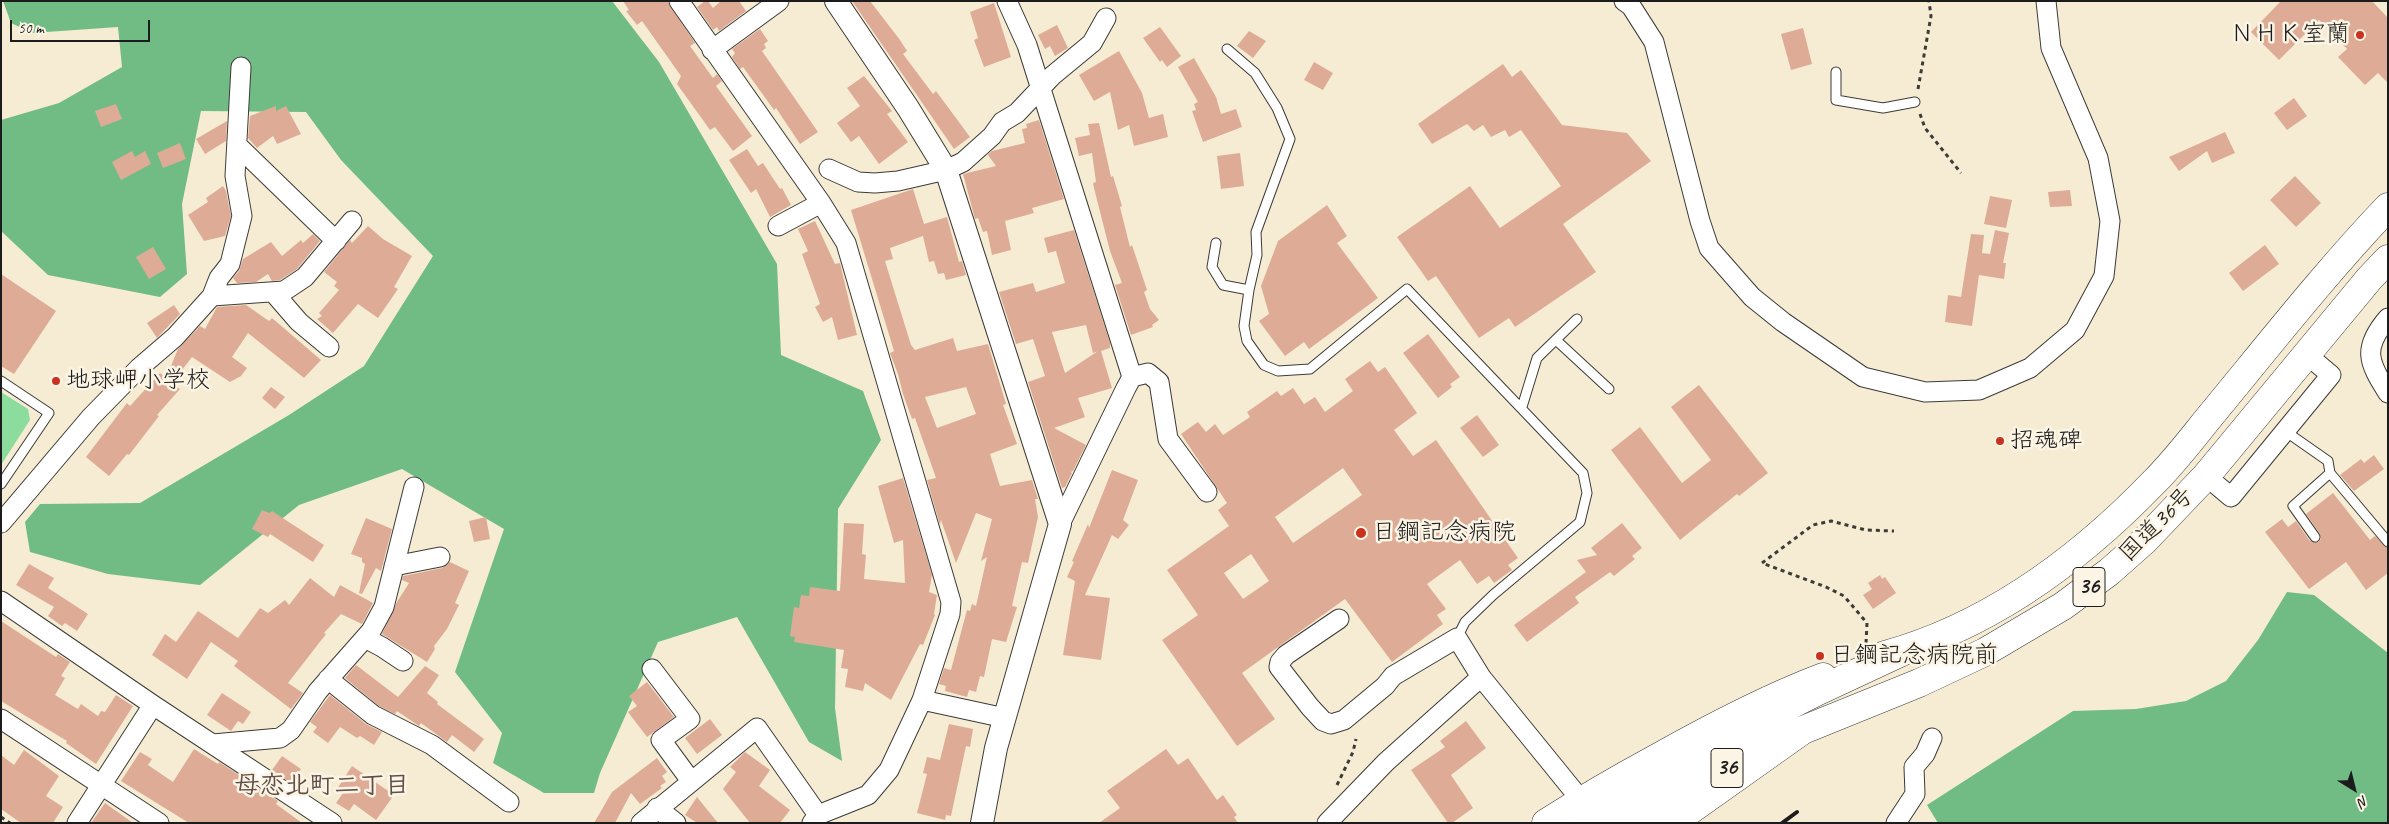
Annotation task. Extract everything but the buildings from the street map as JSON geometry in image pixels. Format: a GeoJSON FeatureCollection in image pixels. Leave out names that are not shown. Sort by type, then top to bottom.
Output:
{"type":"FeatureCollection","features":[{"type":"Feature","properties":{"kind":"highway","name":"国道36号"},"geometry":{"type":"LineString","coordinates":[[1908,649],[2007,602],[2061,567],[2107,529],[2156,480],[2324,279],[2388,208]]}},
{"type":"Feature","properties":{"kind":"highway","name":"国道36号"},"geometry":{"type":"LineString","coordinates":[[1649,811],[1714,774],[1804,730],[1919,683],[1985,652],[2028,629],[2109,572],[2144,541],[2206,476],[2306,354],[2388,259]]}},
{"type":"Feature","properties":{"kind":"highway"},"geometry":{"type":"LineString","coordinates":[[1546,823],[1584,812],[1717,724],[1795,688],[1865,661],[1908,649]]}},
{"type":"Feature","properties":{"kind":"highway","name":"36"},"geometry":{"type":"LineString","coordinates":[[1584,812],[1649,811],[1753,724],[1908,649]]}},
{"type":"Feature","properties":{"kind":"street"},"geometry":{"type":"LineString","coordinates":[[641,823],[691,780],[757,728],[815,819],[868,795],[889,770],[922,700],[950,614],[950,602],[846,243],[821,203],[679,1]]}},
{"type":"Feature","properties":{"kind":"street"},"geometry":{"type":"LineString","coordinates":[[712,50],[779,1]]}},
{"type":"Feature","properties":{"kind":"street"},"geometry":{"type":"LineString","coordinates":[[836,1],[908,108],[946,170],[1060,524]]}},
{"type":"Feature","properties":{"kind":"street"},"geometry":{"type":"LineString","coordinates":[[982,823],[996,748],[1060,524],[1132,378],[1041,87],[1027,45],[1007,1]]}},
{"type":"Feature","properties":{"kind":"street"},"geometry":{"type":"LineString","coordinates":[[1624,1],[1631,6],[1654,42],[1700,221],[1709,248],[1752,297],[1783,322],[1863,377],[1925,392],[1978,390],[2030,368],[2075,330],[2104,276],[2110,221],[2098,158],[2051,48],[2046,1]]}},
{"type":"Feature","properties":{"kind":"street"},"geometry":{"type":"LineString","coordinates":[[830,169],[858,182],[875,183],[898,181],[946,170],[971,156],[992,136],[1002,122],[1017,113],[1041,87],[1092,43],[1106,18]]}},
{"type":"Feature","properties":{"kind":"street"},"geometry":{"type":"LineString","coordinates":[[1,523],[91,417],[139,368],[175,337],[212,296],[219,278],[230,264],[242,216],[235,176],[241,67]]}},
{"type":"Feature","properties":{"kind":"street"},"geometry":{"type":"LineString","coordinates":[[237,145],[336,240]]}},
{"type":"Feature","properties":{"kind":"street"},"geometry":{"type":"LineString","coordinates":[[778,226],[821,203]]}},
{"type":"Feature","properties":{"kind":"street"},"geometry":{"type":"LineString","coordinates":[[212,296],[284,291],[305,277],[352,221]]}},
{"type":"Feature","properties":{"kind":"street"},"geometry":{"type":"LineString","coordinates":[[273,292],[299,322],[329,347]]}},
{"type":"Feature","properties":{"kind":"street"},"geometry":{"type":"LineString","coordinates":[[2388,318],[2375,333],[2369,354],[2374,372],[2388,393]]}},
{"type":"Feature","properties":{"kind":"street"},"geometry":{"type":"LineString","coordinates":[[2206,476],[2231,497],[2331,375],[2306,354]]}},
{"type":"Feature","properties":{"kind":"street"},"geometry":{"type":"LineString","coordinates":[[1132,378],[1148,373],[1159,382],[1168,439],[1207,492]]}},
{"type":"Feature","properties":{"kind":"street"},"geometry":{"type":"LineString","coordinates":[[213,744],[280,738],[291,730],[328,679],[371,631],[384,607],[414,487]]}},
{"type":"Feature","properties":{"kind":"street"},"geometry":{"type":"LineString","coordinates":[[394,566],[440,557]]}},
{"type":"Feature","properties":{"kind":"street"},"geometry":{"type":"LineString","coordinates":[[1,601],[153,705],[332,823]]}},
{"type":"Feature","properties":{"kind":"street"},"geometry":{"type":"LineString","coordinates":[[1339,619],[1286,655],[1280,662],[1280,667],[1323,721],[1332,724],[1344,720],[1385,686],[1393,676],[1456,638],[1480,677],[1584,812]]}},
{"type":"Feature","properties":{"kind":"street"},"geometry":{"type":"LineString","coordinates":[[365,638],[403,661]]}},
{"type":"Feature","properties":{"kind":"street"},"geometry":{"type":"LineString","coordinates":[[652,670],[690,719],[661,740],[691,780]]}},
{"type":"Feature","properties":{"kind":"street"},"geometry":{"type":"LineString","coordinates":[[1326,823],[1386,762],[1480,677]]}},
{"type":"Feature","properties":{"kind":"street"},"geometry":{"type":"LineString","coordinates":[[328,679],[374,715],[432,745],[509,802]]}},
{"type":"Feature","properties":{"kind":"street"},"geometry":{"type":"LineString","coordinates":[[922,700],[1005,718]]}},
{"type":"Feature","properties":{"kind":"street"},"geometry":{"type":"LineString","coordinates":[[76,823],[102,786],[153,705]]}},
{"type":"Feature","properties":{"kind":"street"},"geometry":{"type":"LineString","coordinates":[[1,719],[159,823]]}},
{"type":"Feature","properties":{"kind":"street"},"geometry":{"type":"LineString","coordinates":[[1896,823],[1915,794],[1914,767],[1925,754],[1932,738]]}},
{"type":"Feature","properties":{"kind":"street"},"geometry":{"type":"LineString","coordinates":[[657,808],[676,823]]}},
{"type":"Feature","properties":{"kind":"lane"},"geometry":{"type":"LineString","coordinates":[[1228,49],[1255,73],[1277,108],[1290,139],[1256,232],[1257,255],[1248,290],[1244,326],[1247,342],[1264,364],[1278,370],[1310,370],[1407,289],[1584,473],[1587,493],[1580,522],[1493,595],[1465,622],[1456,638]]}},
{"type":"Feature","properties":{"kind":"lane"},"geometry":{"type":"LineString","coordinates":[[1836,72],[1836,100],[1883,108],[1915,102]]}},
{"type":"Feature","properties":{"kind":"lane"},"geometry":{"type":"LineString","coordinates":[[1216,243],[1212,268],[1223,285],[1248,290]]}},
{"type":"Feature","properties":{"kind":"lane"},"geometry":{"type":"LineString","coordinates":[[1522,407],[1537,358],[1578,319]]}},
{"type":"Feature","properties":{"kind":"lane"},"geometry":{"type":"LineString","coordinates":[[1556,340],[1609,389]]}},
{"type":"Feature","properties":{"kind":"lane"},"geometry":{"type":"LineString","coordinates":[[1,381],[49,413],[1,484]]}},
{"type":"Feature","properties":{"kind":"lane"},"geometry":{"type":"LineString","coordinates":[[2285,431],[2328,461],[2330,473],[2388,542]]}},
{"type":"Feature","properties":{"kind":"lane"},"geometry":{"type":"LineString","coordinates":[[2315,537],[2293,506],[2330,473]]}},
{"type":"Feature","properties":{"kind":"path"},"geometry":{"type":"LineString","coordinates":[[1930,1],[1931,16],[1928,41],[1915,102],[1925,128],[1962,174]]}},
{"type":"Feature","properties":{"kind":"path"},"geometry":{"type":"LineString","coordinates":[[1865,661],[1867,623],[1844,596],[1826,587],[1762,563],[1770,555],[1813,525],[1831,521],[1866,530],[1894,531]]}},
{"type":"Feature","properties":{"kind":"path"},"geometry":{"type":"LineString","coordinates":[[1,817],[10,823]]}},
{"type":"Feature","properties":{"kind":"green space"},"geometry":{"type":"Polygon","coordinates":[[[3,1],[612,1],[659,62],[777,264],[781,355],[863,391],[881,440],[838,509],[835,708],[842,761],[809,742],[737,617],[658,642],[600,773],[594,793],[544,793],[493,763],[502,733],[455,672],[504,529],[402,469],[299,505],[200,585],[108,574],[30,552],[25,522],[40,504],[140,503],[289,415],[364,366],[433,256],[341,160],[306,112],[201,111],[182,204],[187,274],[160,297],[48,275],[1,231],[1,120],[59,103],[122,67],[118,27],[32,33],[11,23],[3,1]]]}},
{"type":"Feature","properties":{"kind":"green space"},"geometry":{"type":"Polygon","coordinates":[[[1,392],[28,409],[30,420],[1,465],[1,392]]]}},
{"type":"Feature","properties":{"kind":"green space"},"geometry":{"type":"Polygon","coordinates":[[[2287,592],[2314,595],[2388,653],[2388,823],[1938,823],[1927,805],[2073,711],[2136,709],[2186,701],[2226,681],[2258,640],[2287,592]]]}},
{"type":"Feature","properties":{"kind":"railway"},"geometry":{"type":"LineString","coordinates":[[1782,823],[1797,812]]}},
{"type":"Feature","properties":{"kind":"place","name":"ＮＨＫ室蘭"},"geometry":{"type":"Point","coordinates":[2360,35]}},
{"type":"Feature","properties":{"kind":"place","name":"地球岬小学校"},"geometry":{"type":"Point","coordinates":[56,381]}},
{"type":"Feature","properties":{"kind":"place","name":"招魂碑"},"geometry":{"type":"Point","coordinates":[2000,441]}},
{"type":"Feature","properties":{"kind":"place","name":"日鋼記念病院"},"geometry":{"type":"Point","coordinates":[1361,533]}},
{"type":"Feature","properties":{"kind":"place","name":"日鋼記念病院前"},"geometry":{"type":"Point","coordinates":[1820,656]}},
{"type":"Feature","properties":{"kind":"district","name":"母恋北町二丁目"},"geometry":{"type":"Point","coordinates":[322,786]}}]}
